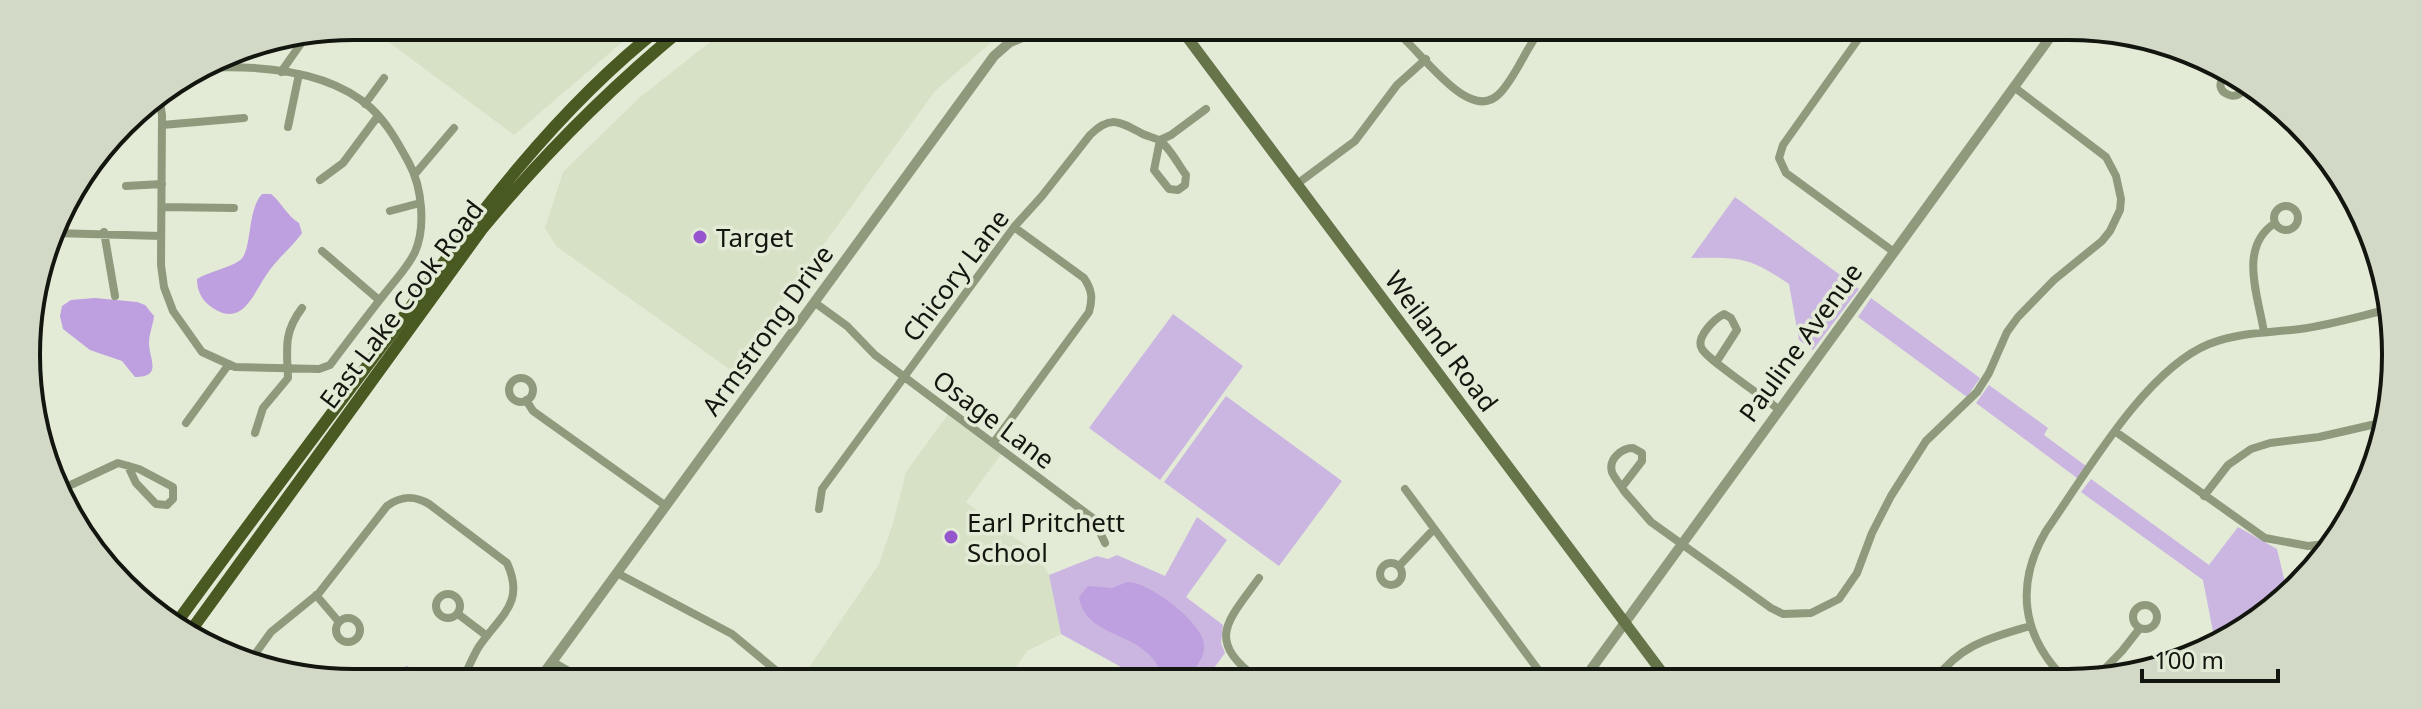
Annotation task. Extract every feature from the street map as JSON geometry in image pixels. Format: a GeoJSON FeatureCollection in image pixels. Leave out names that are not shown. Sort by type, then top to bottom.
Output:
{"type":"FeatureCollection","features":[{"type":"Feature","properties":{"kind":"main road","name":"East Lake Cook Road"},"geometry":{"type":"LineString","coordinates":[[181,617],[452,250],[527,156],[559,119],[646,40]]}},
{"type":"Feature","properties":{"kind":"main road","name":"East Lake Cook Road"},"geometry":{"type":"LineString","coordinates":[[195,625],[482,229],[524,178],[595,106],[669,40]]}},
{"type":"Feature","properties":{"kind":"main road","name":"Weiland Road"},"geometry":{"type":"LineString","coordinates":[[1189,40],[1660,669]]}},
{"type":"Feature","properties":{"kind":"street","name":"Armstrong Drive"},"geometry":{"type":"LineString","coordinates":[[547,669],[994,56],[1015,40]]}},
{"type":"Feature","properties":{"kind":"street"},"geometry":{"type":"LineString","coordinates":[[1405,40],[1460,95],[1471,101],[1490,101],[1506,86],[1535,40]]}},
{"type":"Feature","properties":{"kind":"street"},"geometry":{"type":"LineString","coordinates":[[1858,40],[1783,145],[1779,158],[1786,173],[1894,252]]}},
{"type":"Feature","properties":{"kind":"street","name":"Pauline Avenue"},"geometry":{"type":"LineString","coordinates":[[1591,669],[2045,40]]}},
{"type":"Feature","properties":{"kind":"street"},"geometry":{"type":"LineString","coordinates":[[281,72],[300,45]]}},
{"type":"Feature","properties":{"kind":"street"},"geometry":{"type":"LineString","coordinates":[[1297,184],[1355,141],[1397,85],[1426,59]]}},
{"type":"Feature","properties":{"kind":"street"},"geometry":{"type":"LineString","coordinates":[[160,107],[164,287],[173,311],[202,352],[232,365],[319,369],[330,365],[414,254],[421,218],[415,174],[378,116],[338,86],[299,74],[227,67]]}},
{"type":"Feature","properties":{"kind":"street"},"geometry":{"type":"LineString","coordinates":[[288,127],[299,74]]}},
{"type":"Feature","properties":{"kind":"street"},"geometry":{"type":"LineString","coordinates":[[365,104],[384,78]]}},
{"type":"Feature","properties":{"kind":"street"},"geometry":{"type":"LineString","coordinates":[[2222,80],[2223,90],[2228,95],[2235,96],[2241,92]]}},
{"type":"Feature","properties":{"kind":"street"},"geometry":{"type":"LineString","coordinates":[[1622,487],[1642,461],[1642,453],[1633,448],[1622,450],[1613,461],[1612,472],[1622,487],[1651,522],[1783,614],[1811,613],[1839,599],[1857,573],[1872,533],[1891,496],[1926,441],[1977,392],[2007,332],[2018,317],[2054,280],[2102,241],[2120,210],[2116,176],[2106,157],[2014,87]]}},
{"type":"Feature","properties":{"kind":"street"},"geometry":{"type":"LineString","coordinates":[[1160,140],[1206,109]]}},
{"type":"Feature","properties":{"kind":"street"},"geometry":{"type":"LineString","coordinates":[[320,180],[343,163],[378,116]]}},
{"type":"Feature","properties":{"kind":"street"},"geometry":{"type":"LineString","coordinates":[[162,125],[244,118]]}},
{"type":"Feature","properties":{"kind":"street","name":"Chicory Lane"},"geometry":{"type":"LineString","coordinates":[[819,509],[822,489],[904,376],[1014,227],[1099,127],[1107,123],[1126,123],[1142,134],[1160,140],[1186,175],[1185,185],[1178,190],[1169,189],[1154,170],[1160,140]]}},
{"type":"Feature","properties":{"kind":"street"},"geometry":{"type":"LineString","coordinates":[[415,174],[454,128]]}},
{"type":"Feature","properties":{"kind":"street"},"geometry":{"type":"LineString","coordinates":[[126,186],[162,184]]}},
{"type":"Feature","properties":{"kind":"street"},"geometry":{"type":"LineString","coordinates":[[390,211],[420,203]]}},
{"type":"Feature","properties":{"kind":"street"},"geometry":{"type":"LineString","coordinates":[[162,207],[234,208]]}},
{"type":"Feature","properties":{"kind":"street"},"geometry":{"type":"LineString","coordinates":[[2264,332],[2252,258],[2258,238],[2275,223]]}},
{"type":"Feature","properties":{"kind":"street"},"geometry":{"type":"LineString","coordinates":[[994,442],[1089,312],[1092,301],[1091,288],[1084,278],[1014,227]]}},
{"type":"Feature","properties":{"kind":"street"},"geometry":{"type":"LineString","coordinates":[[104,232],[115,296]]}},
{"type":"Feature","properties":{"kind":"street"},"geometry":{"type":"LineString","coordinates":[[65,233],[161,236]]}},
{"type":"Feature","properties":{"kind":"street"},"geometry":{"type":"LineString","coordinates":[[322,251],[379,300]]}},
{"type":"Feature","properties":{"kind":"street","name":"Osage Lane"},"geometry":{"type":"LineString","coordinates":[[814,302],[847,326],[875,355],[1094,519],[1105,543]]}},
{"type":"Feature","properties":{"kind":"street"},"geometry":{"type":"LineString","coordinates":[[255,433],[263,408],[288,378],[290,324],[302,308]]}},
{"type":"Feature","properties":{"kind":"street"},"geometry":{"type":"LineString","coordinates":[[2057,669],[2043,653],[2030,626],[2026,591],[2033,553],[2146,392],[2173,365],[2210,344],[2233,337],[2323,325],[2379,312]]}},
{"type":"Feature","properties":{"kind":"street"},"geometry":{"type":"LineString","coordinates":[[1717,361],[1737,330],[1731,318],[1724,314],[1717,317],[1708,329],[1700,345],[1702,350],[1778,409]]}},
{"type":"Feature","properties":{"kind":"street"},"geometry":{"type":"LineString","coordinates":[[186,423],[232,365]]}},
{"type":"Feature","properties":{"kind":"street"},"geometry":{"type":"LineString","coordinates":[[526,400],[533,411],[666,506]]}},
{"type":"Feature","properties":{"kind":"street"},"geometry":{"type":"LineString","coordinates":[[2204,496],[2228,465],[2251,449],[2374,424]]}},
{"type":"Feature","properties":{"kind":"street"},"geometry":{"type":"LineString","coordinates":[[2116,432],[2265,538],[2317,546]]}},
{"type":"Feature","properties":{"kind":"street"},"geometry":{"type":"LineString","coordinates":[[69,486],[118,463],[139,469],[173,487],[173,499],[167,505],[156,504],[136,483],[128,466]]}},
{"type":"Feature","properties":{"kind":"street"},"geometry":{"type":"LineString","coordinates":[[1405,489],[1538,669]]}},
{"type":"Feature","properties":{"kind":"street"},"geometry":{"type":"LineString","coordinates":[[256,653],[271,632],[316,595],[387,506],[408,497],[420,499],[507,563],[514,585],[511,605],[487,636],[468,669]]}},
{"type":"Feature","properties":{"kind":"street"},"geometry":{"type":"LineString","coordinates":[[1399,566],[1434,529]]}},
{"type":"Feature","properties":{"kind":"street"},"geometry":{"type":"LineString","coordinates":[[617,573],[732,634],[774,669]]}},
{"type":"Feature","properties":{"kind":"street"},"geometry":{"type":"LineString","coordinates":[[1244,669],[1227,650],[1226,633],[1231,616],[1259,578]]}},
{"type":"Feature","properties":{"kind":"street"},"geometry":{"type":"LineString","coordinates":[[316,595],[339,622]]}},
{"type":"Feature","properties":{"kind":"street"},"geometry":{"type":"LineString","coordinates":[[458,614],[487,636]]}},
{"type":"Feature","properties":{"kind":"street"},"geometry":{"type":"LineString","coordinates":[[1944,669],[1971,645],[2030,626]]}},
{"type":"Feature","properties":{"kind":"street"},"geometry":{"type":"LineString","coordinates":[[2107,666],[2140,628]]}},
{"type":"Feature","properties":{"kind":"street"},"geometry":{"type":"LineString","coordinates":[[553,662],[565,669]]}},
{"type":"Feature","properties":{"kind":"shaded area"},"geometry":{"type":"Polygon","coordinates":[[[386,40],[625,40],[514,135],[386,40]]]}},
{"type":"Feature","properties":{"kind":"shaded area"},"geometry":{"type":"Polygon","coordinates":[[[713,40],[994,40],[935,91],[732,371],[556,246],[545,228],[563,172],[639,98],[713,40]]]}},
{"type":"Feature","properties":{"kind":"shaded area"},"geometry":{"type":"Polygon","coordinates":[[[262,194],[271,194],[299,223],[302,233],[273,266],[246,305],[231,314],[221,312],[204,300],[197,279],[234,264],[243,256],[254,211],[262,194]]]}},
{"type":"Feature","properties":{"kind":"shaded area"},"geometry":{"type":"Polygon","coordinates":[[[1735,197],[1859,289],[1813,350],[1799,340],[1789,284],[1743,260],[1691,258],[1735,197]]]}},
{"type":"Feature","properties":{"kind":"shaded area"},"geometry":{"type":"Polygon","coordinates":[[[95,298],[137,302],[145,305],[154,316],[149,343],[152,370],[149,374],[135,377],[122,361],[90,350],[63,329],[60,316],[62,306],[71,300],[95,298]]]}},
{"type":"Feature","properties":{"kind":"shaded area"},"geometry":{"type":"Polygon","coordinates":[[[1871,298],[1980,378],[1967,397],[1858,317],[1871,298]]]}},
{"type":"Feature","properties":{"kind":"shaded area"},"geometry":{"type":"Polygon","coordinates":[[[1173,314],[1243,366],[1160,480],[1089,428],[1173,314]]]}},
{"type":"Feature","properties":{"kind":"shaded area"},"geometry":{"type":"Polygon","coordinates":[[[1989,385],[2048,428],[2044,435],[2086,466],[2077,478],[1976,403],[1989,385]]]}},
{"type":"Feature","properties":{"kind":"shaded area"},"geometry":{"type":"Polygon","coordinates":[[[1226,396],[1342,481],[1279,566],[1164,482],[1226,396]]]}},
{"type":"Feature","properties":{"kind":"shaded area","name":"Earl Pritchett School"},"geometry":{"type":"Polygon","coordinates":[[[949,413],[1002,453],[966,502],[1036,553],[1049,575],[1061,634],[1027,651],[1015,669],[808,669],[879,564],[906,472],[949,413]]]}},
{"type":"Feature","properties":{"kind":"shaded area"},"geometry":{"type":"Polygon","coordinates":[[[2091,479],[2209,565],[2238,527],[2277,549],[2285,582],[2259,604],[2213,633],[2203,580],[2081,492],[2091,479]]]}},
{"type":"Feature","properties":{"kind":"shaded area"},"geometry":{"type":"Polygon","coordinates":[[[1197,517],[1227,540],[1186,597],[1223,625],[1221,643],[1225,653],[1213,669],[1123,669],[1061,634],[1049,575],[1097,556],[1108,559],[1117,555],[1165,576],[1197,517]]]}},
{"type":"Feature","properties":{"kind":"shaded area"},"geometry":{"type":"Polygon","coordinates":[[[1127,582],[1136,583],[1160,595],[1184,614],[1201,635],[1204,644],[1203,654],[1194,669],[1159,669],[1137,645],[1089,618],[1082,609],[1079,597],[1088,586],[1112,588],[1127,582]]]}},
{"type":"Feature","properties":{"kind":"place","name":"Target"},"geometry":{"type":"Point","coordinates":[700,237]}},
{"type":"Feature","properties":{"kind":"place","name":"Earl Pritchett School"},"geometry":{"type":"Point","coordinates":[951,537]}}]}
